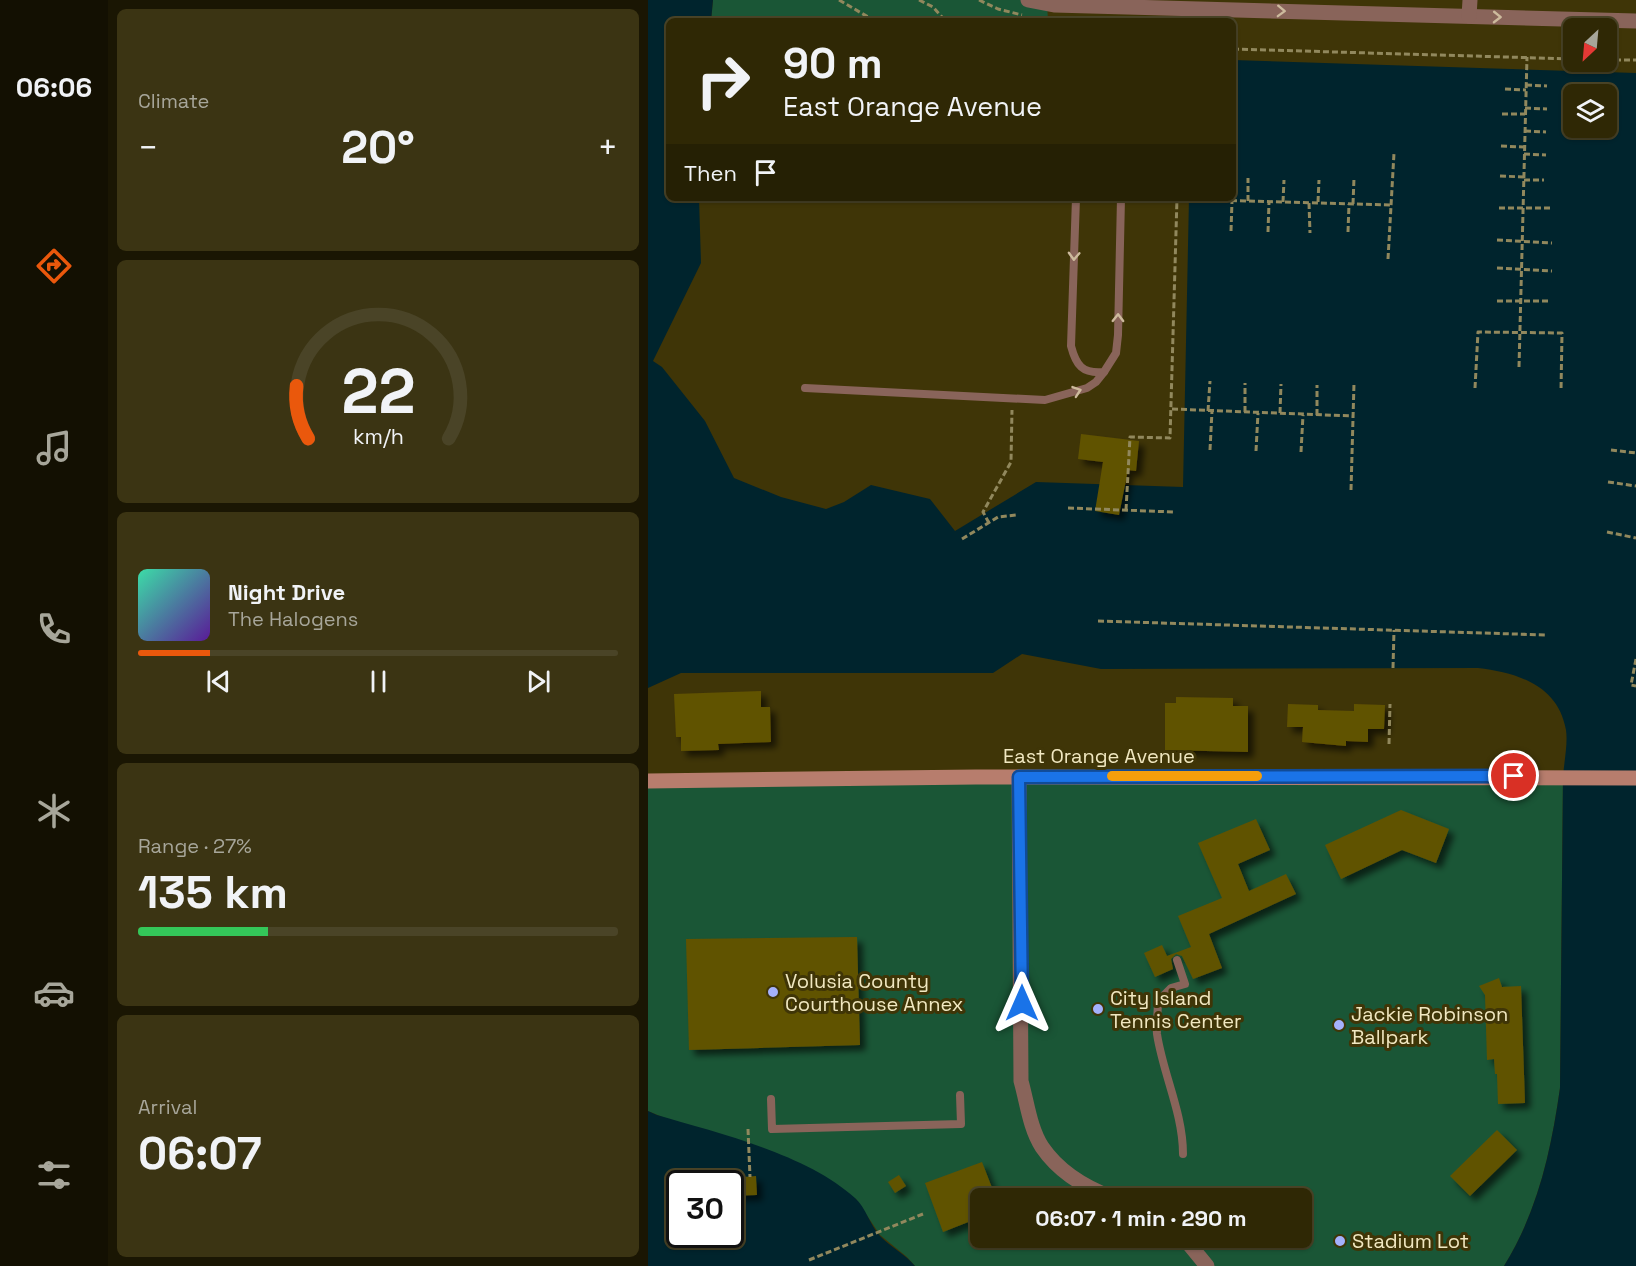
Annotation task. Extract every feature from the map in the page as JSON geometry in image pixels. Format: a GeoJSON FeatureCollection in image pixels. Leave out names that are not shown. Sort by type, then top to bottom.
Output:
{"type":"FeatureCollection","features":[{"type":"Feature","properties":{"kind":"street"},"geometry":{"type":"LineString","coordinates":[[1028,0],[1368,7],[1469,16],[1636,21]]}},
{"type":"Feature","properties":{"kind":"street"},"geometry":{"type":"LineString","coordinates":[[1469,16],[1470,0]]}},
{"type":"Feature","properties":{"kind":"street"},"geometry":{"type":"LineString","coordinates":[[1019,777],[1021,1081],[1034,1128],[1042,1146],[1060,1167],[1088,1188]]}},
{"type":"Feature","properties":{"kind":"street","name":"East Orange Avenue"},"geometry":{"type":"LineString","coordinates":[[648,781],[1019,777],[1636,778]]}},
{"type":"Feature","properties":{"kind":"street"},"geometry":{"type":"LineString","coordinates":[[1192,1248],[1207,1266]]}},
{"type":"Feature","properties":{"kind":"lane"},"geometry":{"type":"LineString","coordinates":[[1076,201],[1071,346],[1075,362],[1081,367],[1088,371],[1104,372]]}},
{"type":"Feature","properties":{"kind":"lane"},"geometry":{"type":"LineString","coordinates":[[805,388],[1045,400],[1087,388],[1096,382],[1116,353],[1121,201]]}},
{"type":"Feature","properties":{"kind":"lane"},"geometry":{"type":"LineString","coordinates":[[1177,960],[1185,984],[1171,988],[1158,1001],[1157,1033],[1179,1122],[1183,1154]]}},
{"type":"Feature","properties":{"kind":"lane"},"geometry":{"type":"LineString","coordinates":[[771,1099],[772,1129],[961,1124],[960,1095]]}},
{"type":"Feature","properties":{"kind":"path"},"geometry":{"type":"LineString","coordinates":[[839,0],[870,18]]}},
{"type":"Feature","properties":{"kind":"path"},"geometry":{"type":"LineString","coordinates":[[919,0],[933,8],[942,18]]}},
{"type":"Feature","properties":{"kind":"path"},"geometry":{"type":"LineString","coordinates":[[979,0],[998,9],[1026,16]]}},
{"type":"Feature","properties":{"kind":"path"},"geometry":{"type":"LineString","coordinates":[[1236,49],[1563,59]]}},
{"type":"Feature","properties":{"kind":"path"},"geometry":{"type":"LineString","coordinates":[[1519,367],[1527,57]]}},
{"type":"Feature","properties":{"kind":"path"},"geometry":{"type":"LineString","coordinates":[[1617,60],[1636,60]]}},
{"type":"Feature","properties":{"kind":"path"},"geometry":{"type":"LineString","coordinates":[[1526,85],[1547,86]]}},
{"type":"Feature","properties":{"kind":"path"},"geometry":{"type":"LineString","coordinates":[[1505,89],[1526,90]]}},
{"type":"Feature","properties":{"kind":"path"},"geometry":{"type":"LineString","coordinates":[[1526,108],[1547,109]]}},
{"type":"Feature","properties":{"kind":"path"},"geometry":{"type":"LineString","coordinates":[[1502,114],[1525,114]]}},
{"type":"Feature","properties":{"kind":"path"},"geometry":{"type":"LineString","coordinates":[[1525,131],[1546,132]]}},
{"type":"Feature","properties":{"kind":"path"},"geometry":{"type":"LineString","coordinates":[[1501,146],[1524,147]]}},
{"type":"Feature","properties":{"kind":"path"},"geometry":{"type":"LineString","coordinates":[[1388,259],[1394,153]]}},
{"type":"Feature","properties":{"kind":"path"},"geometry":{"type":"LineString","coordinates":[[1524,154],[1546,155]]}},
{"type":"Feature","properties":{"kind":"path"},"geometry":{"type":"LineString","coordinates":[[1500,176],[1544,180]]}},
{"type":"Feature","properties":{"kind":"path"},"geometry":{"type":"LineString","coordinates":[[1248,178],[1248,201]]}},
{"type":"Feature","properties":{"kind":"path"},"geometry":{"type":"LineString","coordinates":[[1348,232],[1354,178]]}},
{"type":"Feature","properties":{"kind":"path"},"geometry":{"type":"LineString","coordinates":[[1283,202],[1284,180]]}},
{"type":"Feature","properties":{"kind":"path"},"geometry":{"type":"LineString","coordinates":[[1318,203],[1319,180]]}},
{"type":"Feature","properties":{"kind":"path"},"geometry":{"type":"LineString","coordinates":[[1126,510],[1130,437],[1170,438],[1177,201]]}},
{"type":"Feature","properties":{"kind":"path"},"geometry":{"type":"LineString","coordinates":[[1231,231],[1232,201],[1391,205]]}},
{"type":"Feature","properties":{"kind":"path"},"geometry":{"type":"LineString","coordinates":[[1268,232],[1269,202]]}},
{"type":"Feature","properties":{"kind":"path"},"geometry":{"type":"LineString","coordinates":[[1310,202],[1310,233]]}},
{"type":"Feature","properties":{"kind":"path"},"geometry":{"type":"LineString","coordinates":[[1499,208],[1552,208]]}},
{"type":"Feature","properties":{"kind":"path"},"geometry":{"type":"LineString","coordinates":[[1497,240],[1552,243]]}},
{"type":"Feature","properties":{"kind":"path"},"geometry":{"type":"LineString","coordinates":[[1497,268],[1552,271]]}},
{"type":"Feature","properties":{"kind":"path"},"geometry":{"type":"LineString","coordinates":[[1497,301],[1550,301]]}},
{"type":"Feature","properties":{"kind":"path"},"geometry":{"type":"LineString","coordinates":[[1475,388],[1478,332],[1562,333],[1561,391]]}},
{"type":"Feature","properties":{"kind":"path"},"geometry":{"type":"LineString","coordinates":[[1210,381],[1210,450]]}},
{"type":"Feature","properties":{"kind":"path"},"geometry":{"type":"LineString","coordinates":[[1245,383],[1245,412]]}},
{"type":"Feature","properties":{"kind":"path"},"geometry":{"type":"LineString","coordinates":[[1351,490],[1354,383]]}},
{"type":"Feature","properties":{"kind":"path"},"geometry":{"type":"LineString","coordinates":[[1280,413],[1281,384]]}},
{"type":"Feature","properties":{"kind":"path"},"geometry":{"type":"LineString","coordinates":[[1317,385],[1317,415]]}},
{"type":"Feature","properties":{"kind":"path"},"geometry":{"type":"LineString","coordinates":[[988,523],[983,512],[1011,462],[1013,399]]}},
{"type":"Feature","properties":{"kind":"path"},"geometry":{"type":"LineString","coordinates":[[1172,409],[1353,416]]}},
{"type":"Feature","properties":{"kind":"path"},"geometry":{"type":"LineString","coordinates":[[1256,451],[1258,413]]}},
{"type":"Feature","properties":{"kind":"path"},"geometry":{"type":"LineString","coordinates":[[1301,452],[1303,414]]}},
{"type":"Feature","properties":{"kind":"path"},"geometry":{"type":"LineString","coordinates":[[1611,450],[1636,453]]}},
{"type":"Feature","properties":{"kind":"path"},"geometry":{"type":"LineString","coordinates":[[1608,482],[1636,486]]}},
{"type":"Feature","properties":{"kind":"path"},"geometry":{"type":"LineString","coordinates":[[1068,508],[1174,512]]}},
{"type":"Feature","properties":{"kind":"path"},"geometry":{"type":"LineString","coordinates":[[962,539],[998,517],[1016,515]]}},
{"type":"Feature","properties":{"kind":"path"},"geometry":{"type":"LineString","coordinates":[[1607,532],[1636,538]]}},
{"type":"Feature","properties":{"kind":"path"},"geometry":{"type":"LineString","coordinates":[[1098,621],[1546,635]]}},
{"type":"Feature","properties":{"kind":"path"},"geometry":{"type":"LineString","coordinates":[[1393,668],[1394,630]]}},
{"type":"Feature","properties":{"kind":"path"},"geometry":{"type":"LineString","coordinates":[[1636,659],[1631,685],[1636,686]]}},
{"type":"Feature","properties":{"kind":"path"},"geometry":{"type":"LineString","coordinates":[[1389,744],[1390,704]]}},
{"type":"Feature","properties":{"kind":"path"},"geometry":{"type":"LineString","coordinates":[[748,1129],[750,1177]]}},
{"type":"Feature","properties":{"kind":"path"},"geometry":{"type":"LineString","coordinates":[[809,1260],[923,1214]]}},
{"type":"Feature","properties":{"kind":"green space"},"geometry":{"type":"Polygon","coordinates":[[[713,0],[1028,0],[1047,3],[1048,18],[711,18],[713,0]]]}},
{"type":"Feature","properties":{"kind":"green space"},"geometry":{"type":"Polygon","coordinates":[[[1563,777],[1560,1088],[1541,1180],[1526,1224],[1504,1266],[915,1266],[880,1235],[856,1199],[648,1111],[648,786],[1563,777]]]}},
{"type":"Feature","properties":{"kind":"water"},"geometry":{"type":"Polygon","coordinates":[[[648,0],[713,0],[711,18],[666,18],[666,201],[699,201],[701,263],[653,361],[662,367],[705,421],[734,478],[781,497],[826,509],[844,502],[871,485],[930,499],[955,531],[1036,482],[1183,487],[1189,201],[1236,201],[1236,60],[1636,73],[1636,1266],[1504,1266],[1526,1224],[1541,1180],[1560,1088],[1563,777],[1566,730],[1562,715],[1545,692],[1534,684],[1508,673],[1478,668],[1101,669],[1022,654],[993,673],[681,673],[648,688],[648,0]]]}},
{"type":"Feature","properties":{"kind":"water"},"geometry":{"type":"Polygon","coordinates":[[[648,1111],[761,1147],[812,1169],[855,1198],[880,1236],[915,1266],[648,1266],[648,1111]]]}},
{"type":"Feature","properties":{"kind":"building"},"geometry":{"type":"Polygon","coordinates":[[[1081,434],[1139,441],[1136,471],[1128,470],[1119,515],[1095,511],[1103,462],[1078,459],[1081,434]]]}},
{"type":"Feature","properties":{"kind":"building"},"geometry":{"type":"Polygon","coordinates":[[[761,691],[761,707],[770,707],[771,742],[718,744],[719,750],[681,751],[681,737],[676,737],[674,694],[761,691]]]}},
{"type":"Feature","properties":{"kind":"building"},"geometry":{"type":"Polygon","coordinates":[[[1176,697],[1233,698],[1233,706],[1248,706],[1248,752],[1165,750],[1165,703],[1176,703],[1176,697]]]}},
{"type":"Feature","properties":{"kind":"building"},"geometry":{"type":"Polygon","coordinates":[[[1288,704],[1318,705],[1318,710],[1354,711],[1354,704],[1385,705],[1384,729],[1368,729],[1368,742],[1346,741],[1346,746],[1302,742],[1303,727],[1287,727],[1288,704]]]}},
{"type":"Feature","properties":{"kind":"building"},"geometry":{"type":"Polygon","coordinates":[[[1401,810],[1449,829],[1436,863],[1402,850],[1341,879],[1325,845],[1401,810]]]}},
{"type":"Feature","properties":{"kind":"building"},"geometry":{"type":"Polygon","coordinates":[[[1256,819],[1270,850],[1238,864],[1249,891],[1286,874],[1296,894],[1209,934],[1222,968],[1193,979],[1182,956],[1176,954],[1171,959],[1173,969],[1155,977],[1144,953],[1162,945],[1167,956],[1191,947],[1178,916],[1222,898],[1198,843],[1256,819]]]}},
{"type":"Feature","properties":{"kind":"building","name":"Volusia County Courthouse Annex"},"geometry":{"type":"Polygon","coordinates":[[[857,937],[860,1045],[689,1050],[686,939],[857,937]]]}},
{"type":"Feature","properties":{"kind":"building"},"geometry":{"type":"Polygon","coordinates":[[[1499,978],[1502,987],[1521,986],[1525,1103],[1498,1104],[1494,1059],[1487,1060],[1485,995],[1479,986],[1499,978]]]}},
{"type":"Feature","properties":{"kind":"building"},"geometry":{"type":"Polygon","coordinates":[[[1497,1130],[1517,1150],[1470,1196],[1450,1176],[1497,1130]]]}},
{"type":"Feature","properties":{"kind":"building"},"geometry":{"type":"Polygon","coordinates":[[[982,1162],[992,1188],[970,1188],[970,1221],[943,1232],[925,1183],[982,1162]]]}},
{"type":"Feature","properties":{"kind":"building"},"geometry":{"type":"Polygon","coordinates":[[[899,1175],[906,1186],[895,1193],[888,1182],[899,1175]]]}},
{"type":"Feature","properties":{"kind":"building"},"geometry":{"type":"Polygon","coordinates":[[[756,1176],[757,1195],[744,1196],[744,1177],[756,1176]]]}},
{"type":"Feature","properties":{"kind":"slow traffic"},"geometry":{"type":"LineString","coordinates":[[1112,776],[1257,776]]}},
{"type":"Feature","properties":{"kind":"place","name":"Volusia County Courthouse Annex"},"geometry":{"type":"Point","coordinates":[773,992]}},
{"type":"Feature","properties":{"kind":"place","name":"City Island Tennis Center"},"geometry":{"type":"Point","coordinates":[1098,1009]}},
{"type":"Feature","properties":{"kind":"place","name":"Jackie Robinson Ballpark"},"geometry":{"type":"Point","coordinates":[1339,1025]}},
{"type":"Feature","properties":{"kind":"place","name":"Stadium Lot"},"geometry":{"type":"Point","coordinates":[1340,1241]}},
{"type":"Feature","properties":{"kind":"route"},"geometry":{"type":"LineString","coordinates":[[1022,1003],[1019,777],[1447,778],[1514,776]]}}]}
